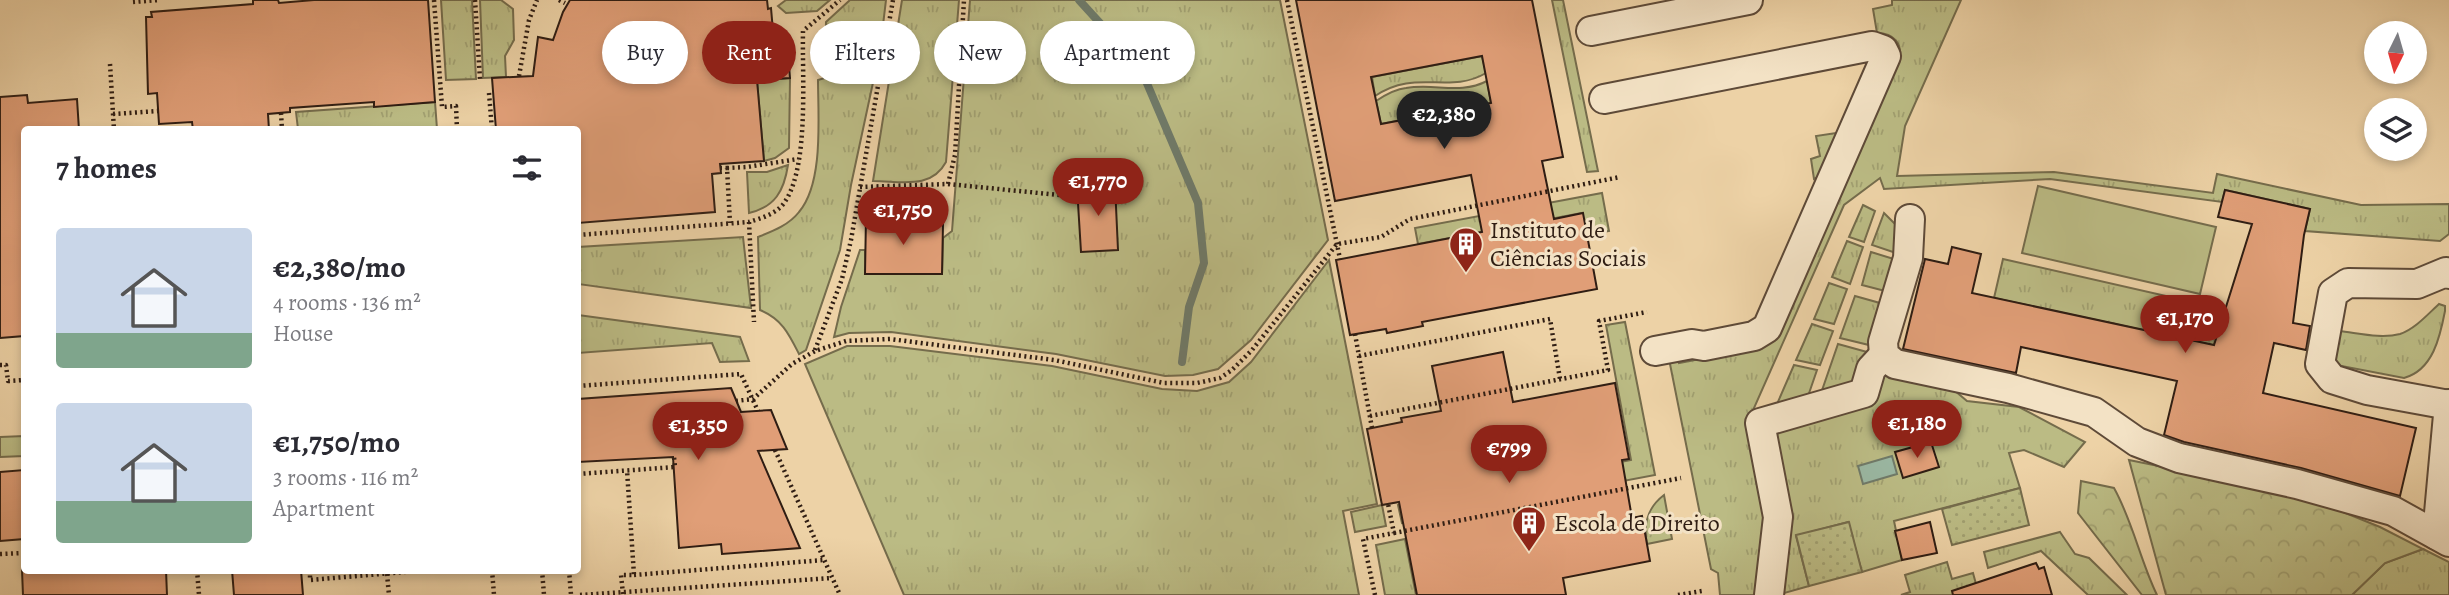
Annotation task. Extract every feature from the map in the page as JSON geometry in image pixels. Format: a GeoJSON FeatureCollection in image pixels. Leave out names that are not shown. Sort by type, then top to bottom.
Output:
{"type":"FeatureCollection","features":[{"type":"Feature","properties":{"kind":"lane"},"geometry":{"type":"LineString","coordinates":[[1591,31],[1748,0]]}},
{"type":"Feature","properties":{"kind":"lane"},"geometry":{"type":"LineString","coordinates":[[1604,99],[1872,46],[1884,50],[1886,56],[1767,328],[1754,336],[1704,346],[1692,344],[1655,351]]}},
{"type":"Feature","properties":{"kind":"lane"},"geometry":{"type":"LineString","coordinates":[[1910,219],[1908,258],[1883,342],[1884,355],[1895,364],[2008,388],[2094,412],[2137,442],[2179,458],[2297,484],[2393,511],[2443,538],[2449,404],[2367,390],[2332,379],[2320,364],[2333,293],[2348,283],[2417,284],[2446,272],[2449,274]]}},
{"type":"Feature","properties":{"kind":"lane"},"geometry":{"type":"LineString","coordinates":[[1769,595],[1778,517],[1760,423],[1864,393],[1871,369],[1884,355]]}},
{"type":"Feature","properties":{"kind":"path"},"geometry":{"type":"LineString","coordinates":[[133,2],[159,0]]}},
{"type":"Feature","properties":{"kind":"path"},"geometry":{"type":"LineString","coordinates":[[434,0],[442,107],[456,106],[457,126]]}},
{"type":"Feature","properties":{"kind":"path"},"geometry":{"type":"LineString","coordinates":[[475,0],[480,79]]}},
{"type":"Feature","properties":{"kind":"path"},"geometry":{"type":"LineString","coordinates":[[519,76],[529,20],[537,0]]}},
{"type":"Feature","properties":{"kind":"path"},"geometry":{"type":"LineString","coordinates":[[581,235],[749,222],[769,215],[786,202],[801,142],[803,31],[840,0]]}},
{"type":"Feature","properties":{"kind":"path"},"geometry":{"type":"LineString","coordinates":[[815,351],[842,279],[893,0]]}},
{"type":"Feature","properties":{"kind":"path"},"geometry":{"type":"LineString","coordinates":[[948,184],[955,155],[964,0]]}},
{"type":"Feature","properties":{"kind":"path"},"geometry":{"type":"LineString","coordinates":[[1287,0],[1340,259]]}},
{"type":"Feature","properties":{"kind":"path"},"geometry":{"type":"LineString","coordinates":[[110,64],[114,126]]}},
{"type":"Feature","properties":{"kind":"path"},"geometry":{"type":"LineString","coordinates":[[489,93],[492,126]]}},
{"type":"Feature","properties":{"kind":"path"},"geometry":{"type":"LineString","coordinates":[[113,114],[158,111]]}},
{"type":"Feature","properties":{"kind":"path"},"geometry":{"type":"LineString","coordinates":[[281,113],[282,126]]}},
{"type":"Feature","properties":{"kind":"path"},"geometry":{"type":"LineString","coordinates":[[720,168],[798,159]]}},
{"type":"Feature","properties":{"kind":"path"},"geometry":{"type":"LineString","coordinates":[[727,168],[730,223]]}},
{"type":"Feature","properties":{"kind":"path"},"geometry":{"type":"LineString","coordinates":[[736,401],[753,399],[792,364],[815,351],[846,341],[890,339],[1054,360],[1164,383],[1197,383],[1220,378],[1252,350],[1337,244],[1381,237],[1410,219],[1620,177]]}},
{"type":"Feature","properties":{"kind":"path"},"geometry":{"type":"LineString","coordinates":[[860,187],[948,184],[1059,195]]}},
{"type":"Feature","properties":{"kind":"path"},"geometry":{"type":"LineString","coordinates":[[749,222],[754,322]]}},
{"type":"Feature","properties":{"kind":"path"},"geometry":{"type":"LineString","coordinates":[[1370,416],[1608,370],[1599,321],[1647,312]]}},
{"type":"Feature","properties":{"kind":"path"},"geometry":{"type":"LineString","coordinates":[[1359,356],[1550,319],[1560,380]]}},
{"type":"Feature","properties":{"kind":"path"},"geometry":{"type":"LineString","coordinates":[[1355,334],[1372,428]]}},
{"type":"Feature","properties":{"kind":"path"},"geometry":{"type":"LineString","coordinates":[[0,365],[6,365],[8,381],[21,380]]}},
{"type":"Feature","properties":{"kind":"path"},"geometry":{"type":"LineString","coordinates":[[581,386],[741,374],[758,411]]}},
{"type":"Feature","properties":{"kind":"path"},"geometry":{"type":"LineString","coordinates":[[775,450],[840,595]]}},
{"type":"Feature","properties":{"kind":"path"},"geometry":{"type":"LineString","coordinates":[[581,474],[675,467],[674,457]]}},
{"type":"Feature","properties":{"kind":"path"},"geometry":{"type":"LineString","coordinates":[[627,470],[634,575]]}},
{"type":"Feature","properties":{"kind":"path"},"geometry":{"type":"LineString","coordinates":[[1374,595],[1363,539],[1681,478]]}},
{"type":"Feature","properties":{"kind":"path"},"geometry":{"type":"LineString","coordinates":[[1388,504],[1394,533]]}},
{"type":"Feature","properties":{"kind":"path"},"geometry":{"type":"LineString","coordinates":[[0,554],[21,552]]}},
{"type":"Feature","properties":{"kind":"path"},"geometry":{"type":"LineString","coordinates":[[623,594],[621,575],[824,560]]}},
{"type":"Feature","properties":{"kind":"path"},"geometry":{"type":"LineString","coordinates":[[197,574],[199,595]]}},
{"type":"Feature","properties":{"kind":"path"},"geometry":{"type":"LineString","coordinates":[[310,574],[310,580],[387,574],[389,595]]}},
{"type":"Feature","properties":{"kind":"path"},"geometry":{"type":"LineString","coordinates":[[492,574],[494,595]]}},
{"type":"Feature","properties":{"kind":"path"},"geometry":{"type":"LineString","coordinates":[[542,574],[544,595]]}},
{"type":"Feature","properties":{"kind":"path"},"geometry":{"type":"LineString","coordinates":[[569,574],[571,595]]}},
{"type":"Feature","properties":{"kind":"path"},"geometry":{"type":"LineString","coordinates":[[580,595],[832,578]]}},
{"type":"Feature","properties":{"kind":"path"},"geometry":{"type":"LineString","coordinates":[[1678,595],[1702,591]]}},
{"type":"Feature","properties":{"kind":"green space"},"geometry":{"type":"Polygon","coordinates":[[[441,0],[472,0],[476,79],[446,80],[441,0]]]}},
{"type":"Feature","properties":{"kind":"green space"},"geometry":{"type":"Polygon","coordinates":[[[480,0],[501,0],[513,9],[514,40],[505,56],[506,77],[483,78],[480,0]]]}},
{"type":"Feature","properties":{"kind":"green space"},"geometry":{"type":"Polygon","coordinates":[[[786,0],[830,0],[817,11],[786,13],[778,6],[786,0]]]}},
{"type":"Feature","properties":{"kind":"green space"},"geometry":{"type":"Polygon","coordinates":[[[850,0],[886,0],[883,21],[827,21],[850,0]]]}},
{"type":"Feature","properties":{"kind":"green space"},"geometry":{"type":"Polygon","coordinates":[[[902,0],[959,0],[957,21],[934,21],[934,84],[952,84],[946,162],[940,171],[924,180],[873,181],[889,84],[920,84],[920,21],[899,21],[902,0]]]}},
{"type":"Feature","properties":{"kind":"green space"},"geometry":{"type":"Polygon","coordinates":[[[970,0],[1280,0],[1328,240],[1251,340],[1218,369],[1193,375],[1165,376],[1056,354],[891,332],[849,333],[834,337],[860,250],[865,250],[866,274],[942,274],[943,238],[952,231],[963,84],[1026,84],[1026,21],[968,21],[970,0]]]}},
{"type":"Feature","properties":{"kind":"green space"},"geometry":{"type":"Polygon","coordinates":[[[1552,0],[1563,0],[1598,171],[1587,172],[1552,0]]]}},
{"type":"Feature","properties":{"kind":"green space"},"geometry":{"type":"Polygon","coordinates":[[[1892,0],[1961,0],[1905,126],[1897,176],[2054,172],[2213,193],[2217,174],[2361,205],[2449,204],[2449,234],[2440,241],[2305,231],[2310,209],[2225,190],[2222,202],[2050,179],[1884,189],[1880,178],[1844,205],[1750,417],[1772,515],[1762,595],[1720,595],[1718,573],[1711,569],[1669,359],[1677,355],[1679,363],[1756,348],[1781,329],[1899,60],[1900,49],[1896,40],[1877,33],[1873,9],[1892,5],[1892,0]]]}},
{"type":"Feature","properties":{"kind":"green space"},"geometry":{"type":"Polygon","coordinates":[[[1482,56],[1486,73],[1472,79],[1404,84],[1375,96],[1372,77],[1482,56]]]}},
{"type":"Feature","properties":{"kind":"green space"},"geometry":{"type":"Polygon","coordinates":[[[1487,81],[1491,103],[1381,124],[1376,101],[1394,91],[1417,87],[1467,87],[1487,81]]]}},
{"type":"Feature","properties":{"kind":"green space"},"geometry":{"type":"Polygon","coordinates":[[[757,84],[790,84],[789,148],[775,158],[764,161],[757,84]]]}},
{"type":"Feature","properties":{"kind":"green space"},"geometry":{"type":"Polygon","coordinates":[[[818,84],[873,84],[840,250],[806,350],[799,354],[779,323],[760,310],[758,237],[790,221],[807,199],[816,167],[818,84]]]}},
{"type":"Feature","properties":{"kind":"green space"},"geometry":{"type":"Polygon","coordinates":[[[435,102],[437,126],[298,126],[296,112],[435,102]]]}},
{"type":"Feature","properties":{"kind":"green space"},"geometry":{"type":"Polygon","coordinates":[[[1838,134],[1820,176],[1814,179],[1811,159],[1820,156],[1816,136],[1838,134]]]}},
{"type":"Feature","properties":{"kind":"green space"},"geometry":{"type":"Polygon","coordinates":[[[788,165],[784,183],[777,196],[766,207],[749,213],[747,172],[767,172],[788,165]]]}},
{"type":"Feature","properties":{"kind":"green space"},"geometry":{"type":"Polygon","coordinates":[[[2038,186],[2216,227],[2200,294],[2022,253],[2038,186]]]}},
{"type":"Feature","properties":{"kind":"green space"},"geometry":{"type":"Polygon","coordinates":[[[1602,193],[1609,231],[1587,235],[1582,213],[1418,244],[1415,228],[1602,193]]]}},
{"type":"Feature","properties":{"kind":"green space"},"geometry":{"type":"Polygon","coordinates":[[[1863,205],[1875,211],[1864,242],[1849,237],[1863,205]]]}},
{"type":"Feature","properties":{"kind":"green space"},"geometry":{"type":"Polygon","coordinates":[[[1884,213],[1896,225],[1899,254],[1872,245],[1884,213]]]}},
{"type":"Feature","properties":{"kind":"green space"},"geometry":{"type":"Polygon","coordinates":[[[743,237],[751,308],[581,284],[581,247],[743,237]]]}},
{"type":"Feature","properties":{"kind":"green space"},"geometry":{"type":"Polygon","coordinates":[[[1847,241],[1863,247],[1850,284],[1832,277],[1847,241]]]}},
{"type":"Feature","properties":{"kind":"green space"},"geometry":{"type":"Polygon","coordinates":[[[1871,252],[1897,260],[1889,292],[1862,285],[1871,252]]]}},
{"type":"Feature","properties":{"kind":"green space"},"geometry":{"type":"Polygon","coordinates":[[[2003,259],[2210,306],[2206,325],[2221,330],[2217,346],[1994,298],[2003,259]]]}},
{"type":"Feature","properties":{"kind":"green space"},"geometry":{"type":"Polygon","coordinates":[[[1329,260],[1377,504],[1343,511],[1359,595],[904,595],[805,364],[847,346],[890,346],[1052,366],[1162,389],[1197,391],[1229,382],[1251,362],[1329,260]]]}},
{"type":"Feature","properties":{"kind":"green space"},"geometry":{"type":"Polygon","coordinates":[[[1829,283],[1847,289],[1834,324],[1814,319],[1829,283]]]}},
{"type":"Feature","properties":{"kind":"green space"},"geometry":{"type":"Polygon","coordinates":[[[1855,296],[1887,305],[1869,345],[1840,338],[1855,296]]]}},
{"type":"Feature","properties":{"kind":"green space"},"geometry":{"type":"Polygon","coordinates":[[[2439,304],[2445,306],[2445,311],[2434,351],[2414,374],[2404,378],[2331,364],[2339,331],[2377,336],[2400,334],[2416,325],[2439,304]]]}},
{"type":"Feature","properties":{"kind":"green space"},"geometry":{"type":"Polygon","coordinates":[[[581,315],[740,337],[749,361],[720,362],[712,343],[581,353],[581,315]]]}},
{"type":"Feature","properties":{"kind":"green space"},"geometry":{"type":"Polygon","coordinates":[[[1625,322],[1655,475],[1402,523],[1398,505],[1631,460],[1606,325],[1625,322]]]}},
{"type":"Feature","properties":{"kind":"green space"},"geometry":{"type":"Polygon","coordinates":[[[1812,324],[1833,331],[1820,365],[1796,360],[1812,324]]]}},
{"type":"Feature","properties":{"kind":"green space"},"geometry":{"type":"Polygon","coordinates":[[[1838,344],[1867,352],[1862,382],[1819,399],[1838,344]]]}},
{"type":"Feature","properties":{"kind":"green space"},"geometry":{"type":"Polygon","coordinates":[[[1794,365],[1817,370],[1806,402],[1774,411],[1794,365]]]}},
{"type":"Feature","properties":{"kind":"green space"},"geometry":{"type":"Polygon","coordinates":[[[1877,374],[1948,385],[1967,401],[2019,407],[2085,442],[2064,467],[2024,450],[2009,453],[2020,488],[1894,521],[1902,560],[1862,572],[1848,522],[1796,536],[1809,586],[1777,595],[1766,427],[1877,374]]]}},
{"type":"Feature","properties":{"kind":"green space"},"geometry":{"type":"Polygon","coordinates":[[[21,436],[21,456],[0,457],[0,437],[21,436]]]}},
{"type":"Feature","properties":{"kind":"green space"},"geometry":{"type":"Polygon","coordinates":[[[2129,460],[2301,495],[2380,527],[2423,549],[2385,563],[2352,595],[2166,595],[2129,460]]]}},
{"type":"Feature","properties":{"kind":"green space"},"geometry":{"type":"Polygon","coordinates":[[[2081,481],[2114,488],[2157,595],[2142,595],[2078,513],[2081,481]]]}},
{"type":"Feature","properties":{"kind":"green space"},"geometry":{"type":"Polygon","coordinates":[[[2020,488],[2029,525],[1952,545],[1942,509],[2020,488]]]}},
{"type":"Feature","properties":{"kind":"green space"},"geometry":{"type":"Polygon","coordinates":[[[1664,495],[1672,539],[1647,544],[1646,530],[1650,511],[1664,495]]]}},
{"type":"Feature","properties":{"kind":"green space"},"geometry":{"type":"Polygon","coordinates":[[[1382,505],[1386,526],[1355,532],[1351,512],[1382,505]]]}},
{"type":"Feature","properties":{"kind":"green space"},"geometry":{"type":"Polygon","coordinates":[[[1849,522],[1862,572],[1809,586],[1796,535],[1849,522]]]}},
{"type":"Feature","properties":{"kind":"green space"},"geometry":{"type":"Polygon","coordinates":[[[2060,532],[2075,554],[2089,558],[2127,595],[2088,595],[2041,551],[1988,568],[1984,552],[2060,532]]]}},
{"type":"Feature","properties":{"kind":"green space"},"geometry":{"type":"Polygon","coordinates":[[[1405,539],[1416,595],[1385,595],[1376,545],[1405,539]]]}},
{"type":"Feature","properties":{"kind":"green space"},"geometry":{"type":"Polygon","coordinates":[[[2423,549],[2449,562],[2449,595],[2352,595],[2385,563],[2423,549]]]}},
{"type":"Feature","properties":{"kind":"green space"},"geometry":{"type":"Polygon","coordinates":[[[1947,562],[1952,579],[1973,573],[1979,595],[1901,595],[1910,592],[1905,575],[1947,562]]]}},
{"type":"Feature","properties":{"kind":"shaded area"},"geometry":{"type":"Polygon","coordinates":[[[1892,456],[1897,474],[1863,484],[1858,466],[1892,456]]]}},
{"type":"Feature","properties":{"kind":"building"},"geometry":{"type":"Polygon","coordinates":[[[253,0],[278,0],[279,3],[314,0],[428,0],[435,102],[374,107],[374,102],[290,108],[290,112],[268,114],[269,126],[192,126],[192,122],[159,124],[157,93],[148,94],[146,17],[152,17],[151,12],[253,4],[253,0]]]}},
{"type":"Feature","properties":{"kind":"building"},"geometry":{"type":"Polygon","coordinates":[[[570,0],[767,0],[772,21],[702,21],[702,84],[757,84],[764,161],[720,164],[721,173],[712,174],[715,212],[581,223],[581,126],[496,126],[492,78],[533,76],[538,37],[553,40],[570,0]]]}},
{"type":"Feature","properties":{"kind":"building"},"geometry":{"type":"Polygon","coordinates":[[[1296,0],[1532,0],[1563,157],[1542,161],[1554,219],[1583,213],[1597,289],[1422,322],[1423,326],[1387,333],[1386,329],[1350,335],[1336,260],[1482,232],[1471,175],[1335,201],[1296,0]],[[1482,56],[1371,77],[1381,124],[1491,103],[1482,56]]]}},
{"type":"Feature","properties":{"kind":"building"},"geometry":{"type":"Polygon","coordinates":[[[27,95],[28,103],[77,99],[79,126],[21,126],[21,336],[0,338],[0,97],[27,95]]]}},
{"type":"Feature","properties":{"kind":"building"},"geometry":{"type":"Polygon","coordinates":[[[1115,185],[1118,250],[1081,252],[1077,187],[1115,185]]]}},
{"type":"Feature","properties":{"kind":"building"},"geometry":{"type":"Polygon","coordinates":[[[2225,190],[2310,209],[2293,323],[2310,326],[2306,350],[2274,343],[2263,393],[2416,428],[2400,496],[2301,468],[2184,442],[2164,435],[2177,381],[2021,347],[2016,373],[1903,349],[1925,259],[1948,264],[1952,247],[1981,254],[1972,293],[2214,345],[2252,224],[2218,217],[2225,190]]]}},
{"type":"Feature","properties":{"kind":"building"},"geometry":{"type":"Polygon","coordinates":[[[866,217],[902,217],[902,224],[943,224],[942,274],[865,274],[866,217]]]}},
{"type":"Feature","properties":{"kind":"building"},"geometry":{"type":"Polygon","coordinates":[[[1503,352],[1513,402],[1615,383],[1629,459],[1622,460],[1632,518],[1642,516],[1650,561],[1563,578],[1566,595],[1417,595],[1399,502],[1382,505],[1367,429],[1402,422],[1401,418],[1441,411],[1432,366],[1503,352]]]}},
{"type":"Feature","properties":{"kind":"building"},"geometry":{"type":"Polygon","coordinates":[[[731,388],[741,412],[771,410],[787,449],[758,451],[800,548],[722,554],[721,544],[679,548],[673,457],[581,462],[581,399],[731,388]]]}},
{"type":"Feature","properties":{"kind":"building"},"geometry":{"type":"Polygon","coordinates":[[[1931,442],[1939,467],[1903,478],[1895,452],[1931,442]]]}},
{"type":"Feature","properties":{"kind":"building"},"geometry":{"type":"Polygon","coordinates":[[[21,470],[21,539],[0,541],[0,472],[21,470]]]}},
{"type":"Feature","properties":{"kind":"building"},"geometry":{"type":"Polygon","coordinates":[[[1930,522],[1937,553],[1902,560],[1895,531],[1930,522]]]}},
{"type":"Feature","properties":{"kind":"building"},"geometry":{"type":"Polygon","coordinates":[[[2036,563],[2039,569],[2044,567],[2052,595],[1953,595],[1952,591],[2036,563]]]}},
{"type":"Feature","properties":{"kind":"building"},"geometry":{"type":"Polygon","coordinates":[[[22,574],[166,574],[167,595],[23,595],[22,574]]]}},
{"type":"Feature","properties":{"kind":"building"},"geometry":{"type":"Polygon","coordinates":[[[232,574],[301,574],[303,595],[234,595],[232,574]]]}},
{"type":"Feature","properties":{"kind":"waterway"},"geometry":{"type":"LineString","coordinates":[[1079,0],[1140,67],[1198,203],[1204,263],[1189,307],[1182,362]]}},
{"type":"Feature","properties":{"kind":"place","name":"Instituto de Ciências Sociais"},"geometry":{"type":"Point","coordinates":[1466,274]}},
{"type":"Feature","properties":{"kind":"place","name":"Escola de Direito"},"geometry":{"type":"Point","coordinates":[1529,553]}}]}
